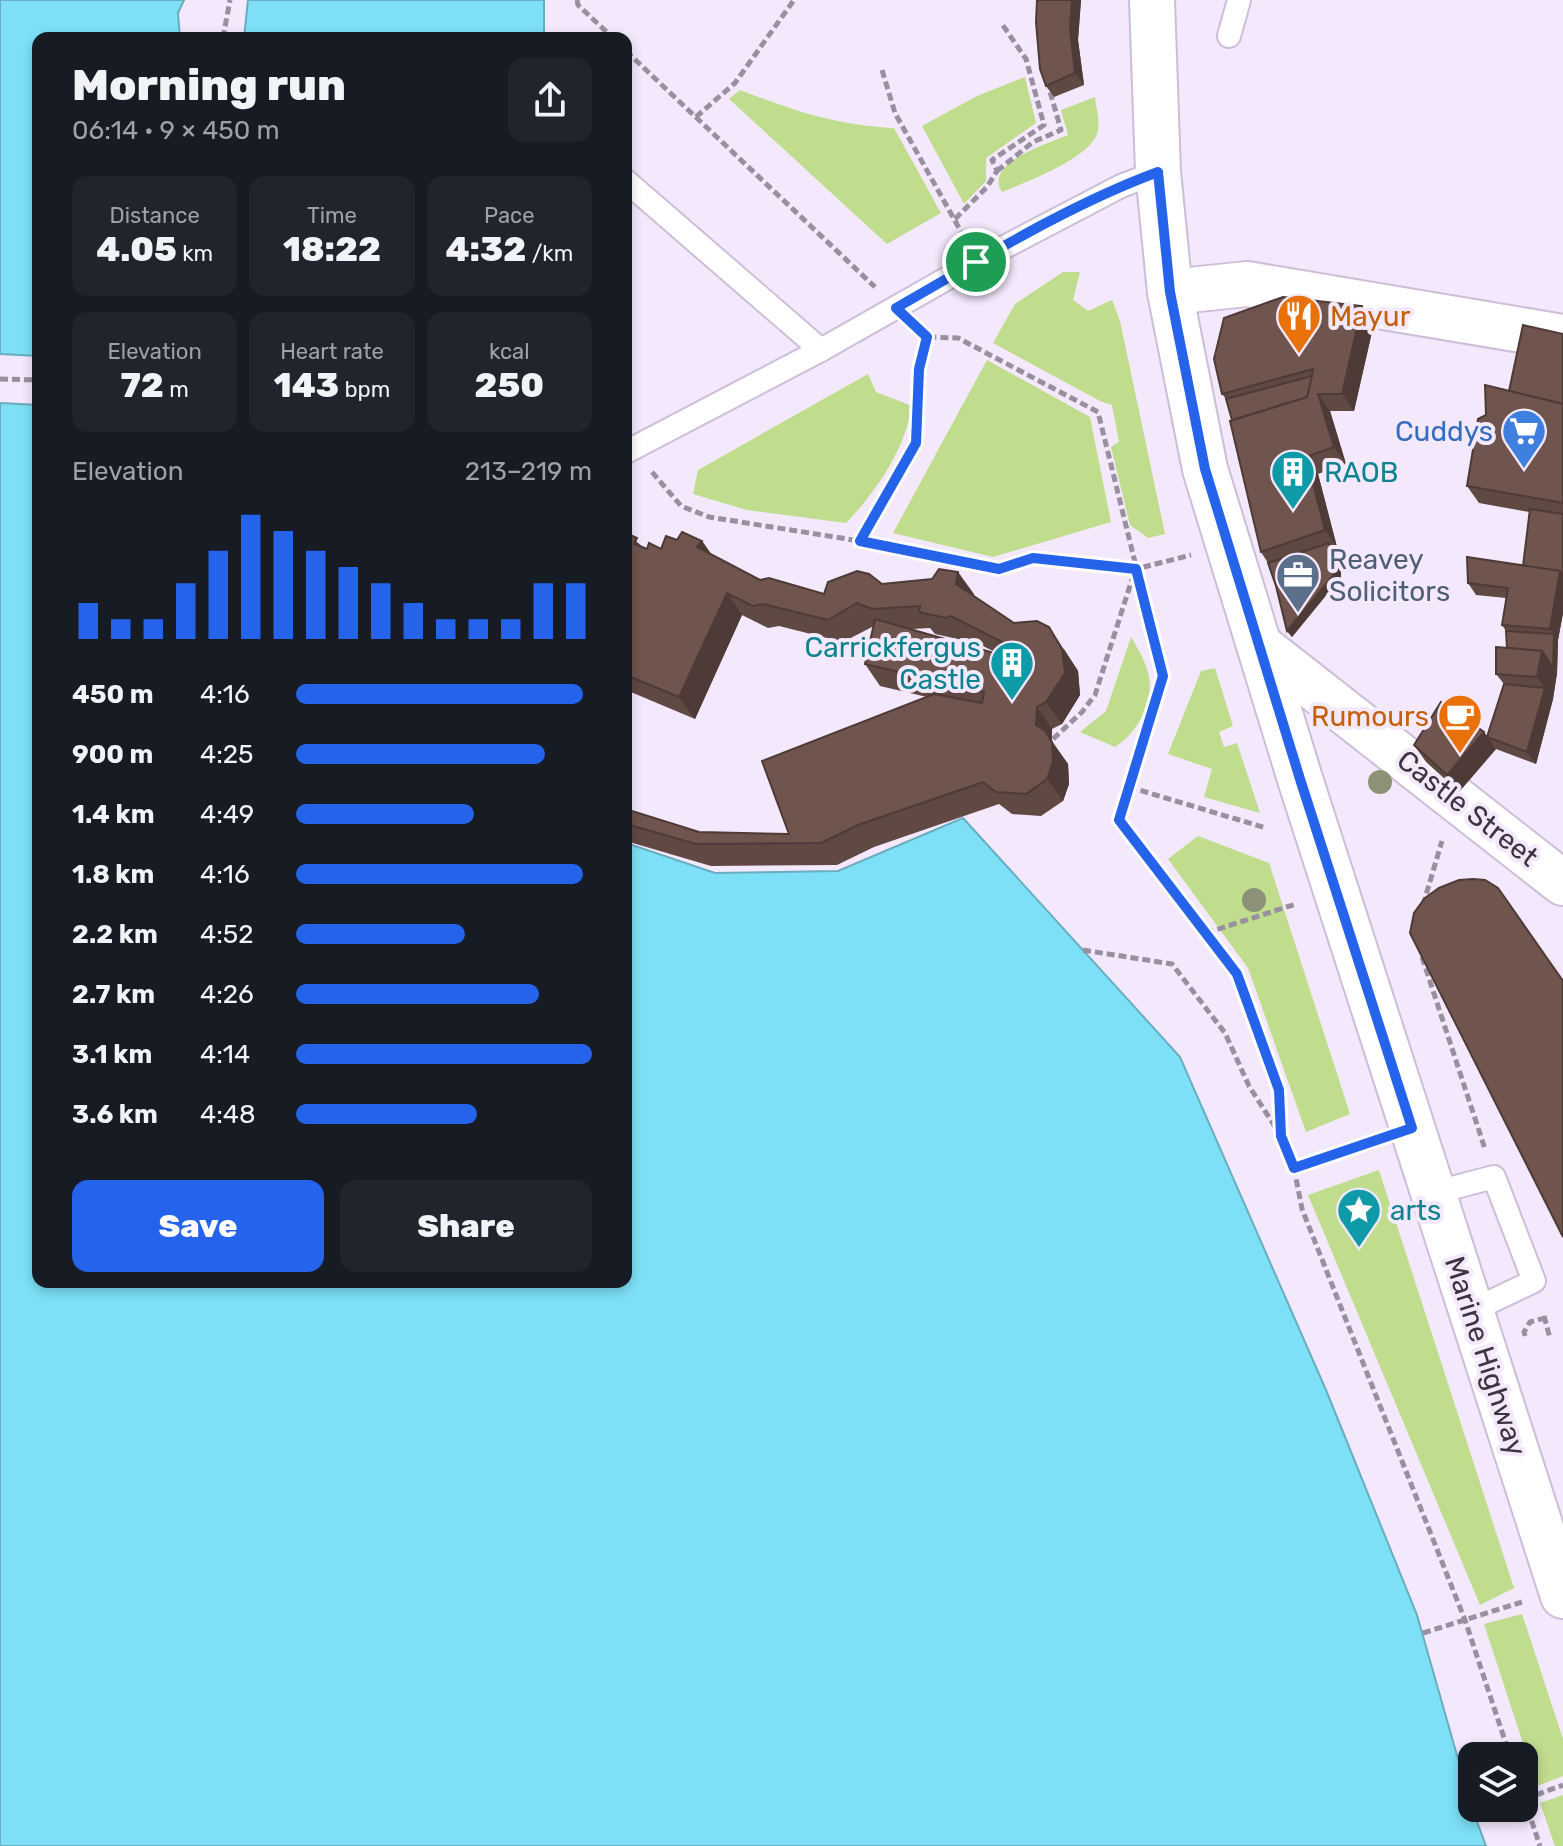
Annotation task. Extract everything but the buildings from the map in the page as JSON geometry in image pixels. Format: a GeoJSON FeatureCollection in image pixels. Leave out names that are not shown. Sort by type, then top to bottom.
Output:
{"type":"FeatureCollection","features":[{"type":"Feature","properties":{"kind":"main road","name":"Marine Highway"},"geometry":{"type":"LineString","coordinates":[[1152,0],[1158,172],[1170,292],[1205,469],[1336,891],[1562,1593]]}},
{"type":"Feature","properties":{"kind":"main road"},"geometry":{"type":"LineString","coordinates":[[1170,292],[1247,284],[1550,335]]}},
{"type":"Feature","properties":{"kind":"main road","name":"Castle Street"},"geometry":{"type":"LineString","coordinates":[[1259,645],[1563,883]]}},
{"type":"Feature","properties":{"kind":"lane"},"geometry":{"type":"LineString","coordinates":[[1229,36],[1239,0]]}},
{"type":"Feature","properties":{"kind":"lane"},"geometry":{"type":"LineString","coordinates":[[632,449],[821,350],[976,262],[1121,186],[1158,172]]}},
{"type":"Feature","properties":{"kind":"lane"},"geometry":{"type":"LineString","coordinates":[[632,186],[821,350]]}},
{"type":"Feature","properties":{"kind":"lane"},"geometry":{"type":"LineString","coordinates":[[1433,1193],[1494,1177],[1534,1281],[1471,1311]]}},
{"type":"Feature","properties":{"kind":"path"},"geometry":{"type":"LineString","coordinates":[[224,32],[230,0]]}},
{"type":"Feature","properties":{"kind":"path"},"geometry":{"type":"LineString","coordinates":[[577,0],[578,5],[607,32]]}},
{"type":"Feature","properties":{"kind":"path"},"geometry":{"type":"LineString","coordinates":[[696,117],[735,83],[794,0]]}},
{"type":"Feature","properties":{"kind":"path"},"geometry":{"type":"LineString","coordinates":[[997,171],[992,160],[1044,125],[1026,59],[1002,24]]}},
{"type":"Feature","properties":{"kind":"path"},"geometry":{"type":"LineString","coordinates":[[632,57],[927,337],[958,338],[1098,412],[1163,676],[1119,820],[1237,974],[1279,1090],[1281,1136]]}},
{"type":"Feature","properties":{"kind":"path"},"geometry":{"type":"LineString","coordinates":[[882,70],[895,113],[976,262]]}},
{"type":"Feature","properties":{"kind":"path"},"geometry":{"type":"LineString","coordinates":[[955,219],[987,187],[997,171],[1033,142],[1061,130],[1046,79]]}},
{"type":"Feature","properties":{"kind":"path"},"geometry":{"type":"LineString","coordinates":[[860,541],[916,443],[919,369],[927,337]]}},
{"type":"Feature","properties":{"kind":"path"},"geometry":{"type":"LineString","coordinates":[[0,379],[32,380]]}},
{"type":"Feature","properties":{"kind":"path"},"geometry":{"type":"LineString","coordinates":[[632,454],[681,506],[709,517],[860,541],[999,569],[1033,558],[1136,569],[1227,546]]}},
{"type":"Feature","properties":{"kind":"path"},"geometry":{"type":"LineString","coordinates":[[1053,739],[1095,695],[1136,569]]}},
{"type":"Feature","properties":{"kind":"path"},"geometry":{"type":"LineString","coordinates":[[1129,787],[1266,828]]}},
{"type":"Feature","properties":{"kind":"path"},"geometry":{"type":"LineString","coordinates":[[1421,913],[1450,816],[1462,804]]}},
{"type":"Feature","properties":{"kind":"path"},"geometry":{"type":"LineString","coordinates":[[1206,933],[1336,891]]}},
{"type":"Feature","properties":{"kind":"path"},"geometry":{"type":"LineString","coordinates":[[1083,950],[1172,964],[1225,1033],[1249,1086],[1281,1136],[1294,1168],[1302,1209],[1465,1620],[1505,1742]]}},
{"type":"Feature","properties":{"kind":"path"},"geometry":{"type":"LineString","coordinates":[[1422,956],[1494,1177]]}},
{"type":"Feature","properties":{"kind":"path"},"geometry":{"type":"LineString","coordinates":[[1294,1168],[1412,1128]]}},
{"type":"Feature","properties":{"kind":"path"},"geometry":{"type":"LineString","coordinates":[[1529,1347],[1524,1332],[1530,1322],[1545,1318]]}},
{"type":"Feature","properties":{"kind":"path"},"geometry":{"type":"LineString","coordinates":[[1423,1633],[1562,1593]]}},
{"type":"Feature","properties":{"kind":"path"},"geometry":{"type":"LineString","coordinates":[[1538,1793],[1563,1785]]}},
{"type":"Feature","properties":{"kind":"path"},"geometry":{"type":"LineString","coordinates":[[1532,1822],[1540,1846]]}},
{"type":"Feature","properties":{"kind":"green space"},"geometry":{"type":"Polygon","coordinates":[[[1025,77],[1036,123],[986,158],[986,181],[964,204],[922,126],[977,96],[1025,77]]]}},
{"type":"Feature","properties":{"kind":"green space"},"geometry":{"type":"Polygon","coordinates":[[[740,90],[816,116],[894,128],[941,213],[887,244],[729,99],[740,90]]]}},
{"type":"Feature","properties":{"kind":"green space"},"geometry":{"type":"Polygon","coordinates":[[[1095,97],[1099,125],[1091,143],[1055,169],[1002,192],[999,182],[1001,172],[1009,164],[1033,149],[1068,135],[1061,110],[1095,97]]]}},
{"type":"Feature","properties":{"kind":"green space"},"geometry":{"type":"Polygon","coordinates":[[[1063,272],[1080,272],[1073,300],[1088,311],[1112,300],[1120,321],[1165,534],[1148,538],[1130,525],[1111,447],[1119,442],[1112,405],[993,343],[1015,304],[1063,272]]]}},
{"type":"Feature","properties":{"kind":"green space"},"geometry":{"type":"Polygon","coordinates":[[[987,360],[1090,417],[1111,522],[993,557],[893,533],[987,360]]]}},
{"type":"Feature","properties":{"kind":"green space"},"geometry":{"type":"Polygon","coordinates":[[[868,374],[876,392],[912,406],[903,438],[888,469],[846,523],[747,510],[693,494],[698,470],[868,374]]]}},
{"type":"Feature","properties":{"kind":"green space"},"geometry":{"type":"Polygon","coordinates":[[[1131,637],[1148,672],[1149,697],[1136,726],[1115,747],[1080,732],[1106,711],[1131,637]]]}},
{"type":"Feature","properties":{"kind":"green space"},"geometry":{"type":"Polygon","coordinates":[[[1215,668],[1233,726],[1219,732],[1224,747],[1237,743],[1260,813],[1204,797],[1212,769],[1168,754],[1201,671],[1215,668]]]}},
{"type":"Feature","properties":{"kind":"green space"},"geometry":{"type":"Polygon","coordinates":[[[1198,836],[1269,863],[1350,1114],[1306,1132],[1248,968],[1168,859],[1198,836]]]}},
{"type":"Feature","properties":{"kind":"green space"},"geometry":{"type":"Polygon","coordinates":[[[1379,1170],[1514,1588],[1480,1605],[1308,1195],[1379,1170]]]}},
{"type":"Feature","properties":{"kind":"green space"},"geometry":{"type":"Polygon","coordinates":[[[1522,1614],[1563,1739],[1563,1776],[1538,1786],[1538,1742],[1523,1742],[1484,1624],[1522,1614]]]}},
{"type":"Feature","properties":{"kind":"green space"},"geometry":{"type":"Polygon","coordinates":[[[1563,1795],[1563,1846],[1555,1846],[1540,1803],[1563,1795]]]}},
{"type":"Feature","properties":{"kind":"water"},"geometry":{"type":"Polygon","coordinates":[[[0,0],[184,0],[178,13],[180,32],[32,32],[32,356],[0,354],[0,0]]]}},
{"type":"Feature","properties":{"kind":"water"},"geometry":{"type":"Polygon","coordinates":[[[248,0],[544,0],[544,32],[245,32],[248,0]]]}},
{"type":"Feature","properties":{"kind":"water"},"geometry":{"type":"Polygon","coordinates":[[[0,403],[32,405],[32,1288],[632,1288],[632,845],[715,873],[838,871],[963,818],[1180,1057],[1326,1390],[1417,1615],[1458,1759],[1458,1822],[1477,1822],[1486,1846],[0,1846],[0,403]]]}},
{"type":"Feature","properties":{"kind":"place","name":"Mayur"},"geometry":{"type":"Point","coordinates":[1299,355]}},
{"type":"Feature","properties":{"kind":"place","name":"Cuddys"},"geometry":{"type":"Point","coordinates":[1524,470]}},
{"type":"Feature","properties":{"kind":"place","name":"RAOB"},"geometry":{"type":"Point","coordinates":[1293,511]}},
{"type":"Feature","properties":{"kind":"place","name":"Reavey Solicitors"},"geometry":{"type":"Point","coordinates":[1298,614]}},
{"type":"Feature","properties":{"kind":"place","name":"Carrickfergus Castle"},"geometry":{"type":"Point","coordinates":[1012,702]}},
{"type":"Feature","properties":{"kind":"place","name":"Rumours"},"geometry":{"type":"Point","coordinates":[1460,755]}},
{"type":"Feature","properties":{"kind":"place","name":"arts"},"geometry":{"type":"Point","coordinates":[1359,1249]}},
{"type":"Feature","properties":{"kind":"route"},"geometry":{"type":"LineString","coordinates":[[1158,172],[1170,292],[1205,469],[1412,1128],[1294,1168],[1281,1136],[1279,1090],[1237,974],[1119,820],[1163,676],[1136,569],[1033,558],[999,569],[860,541],[916,443],[919,369],[927,337],[896,308],[976,262],[1121,186],[1158,172]]}}]}
